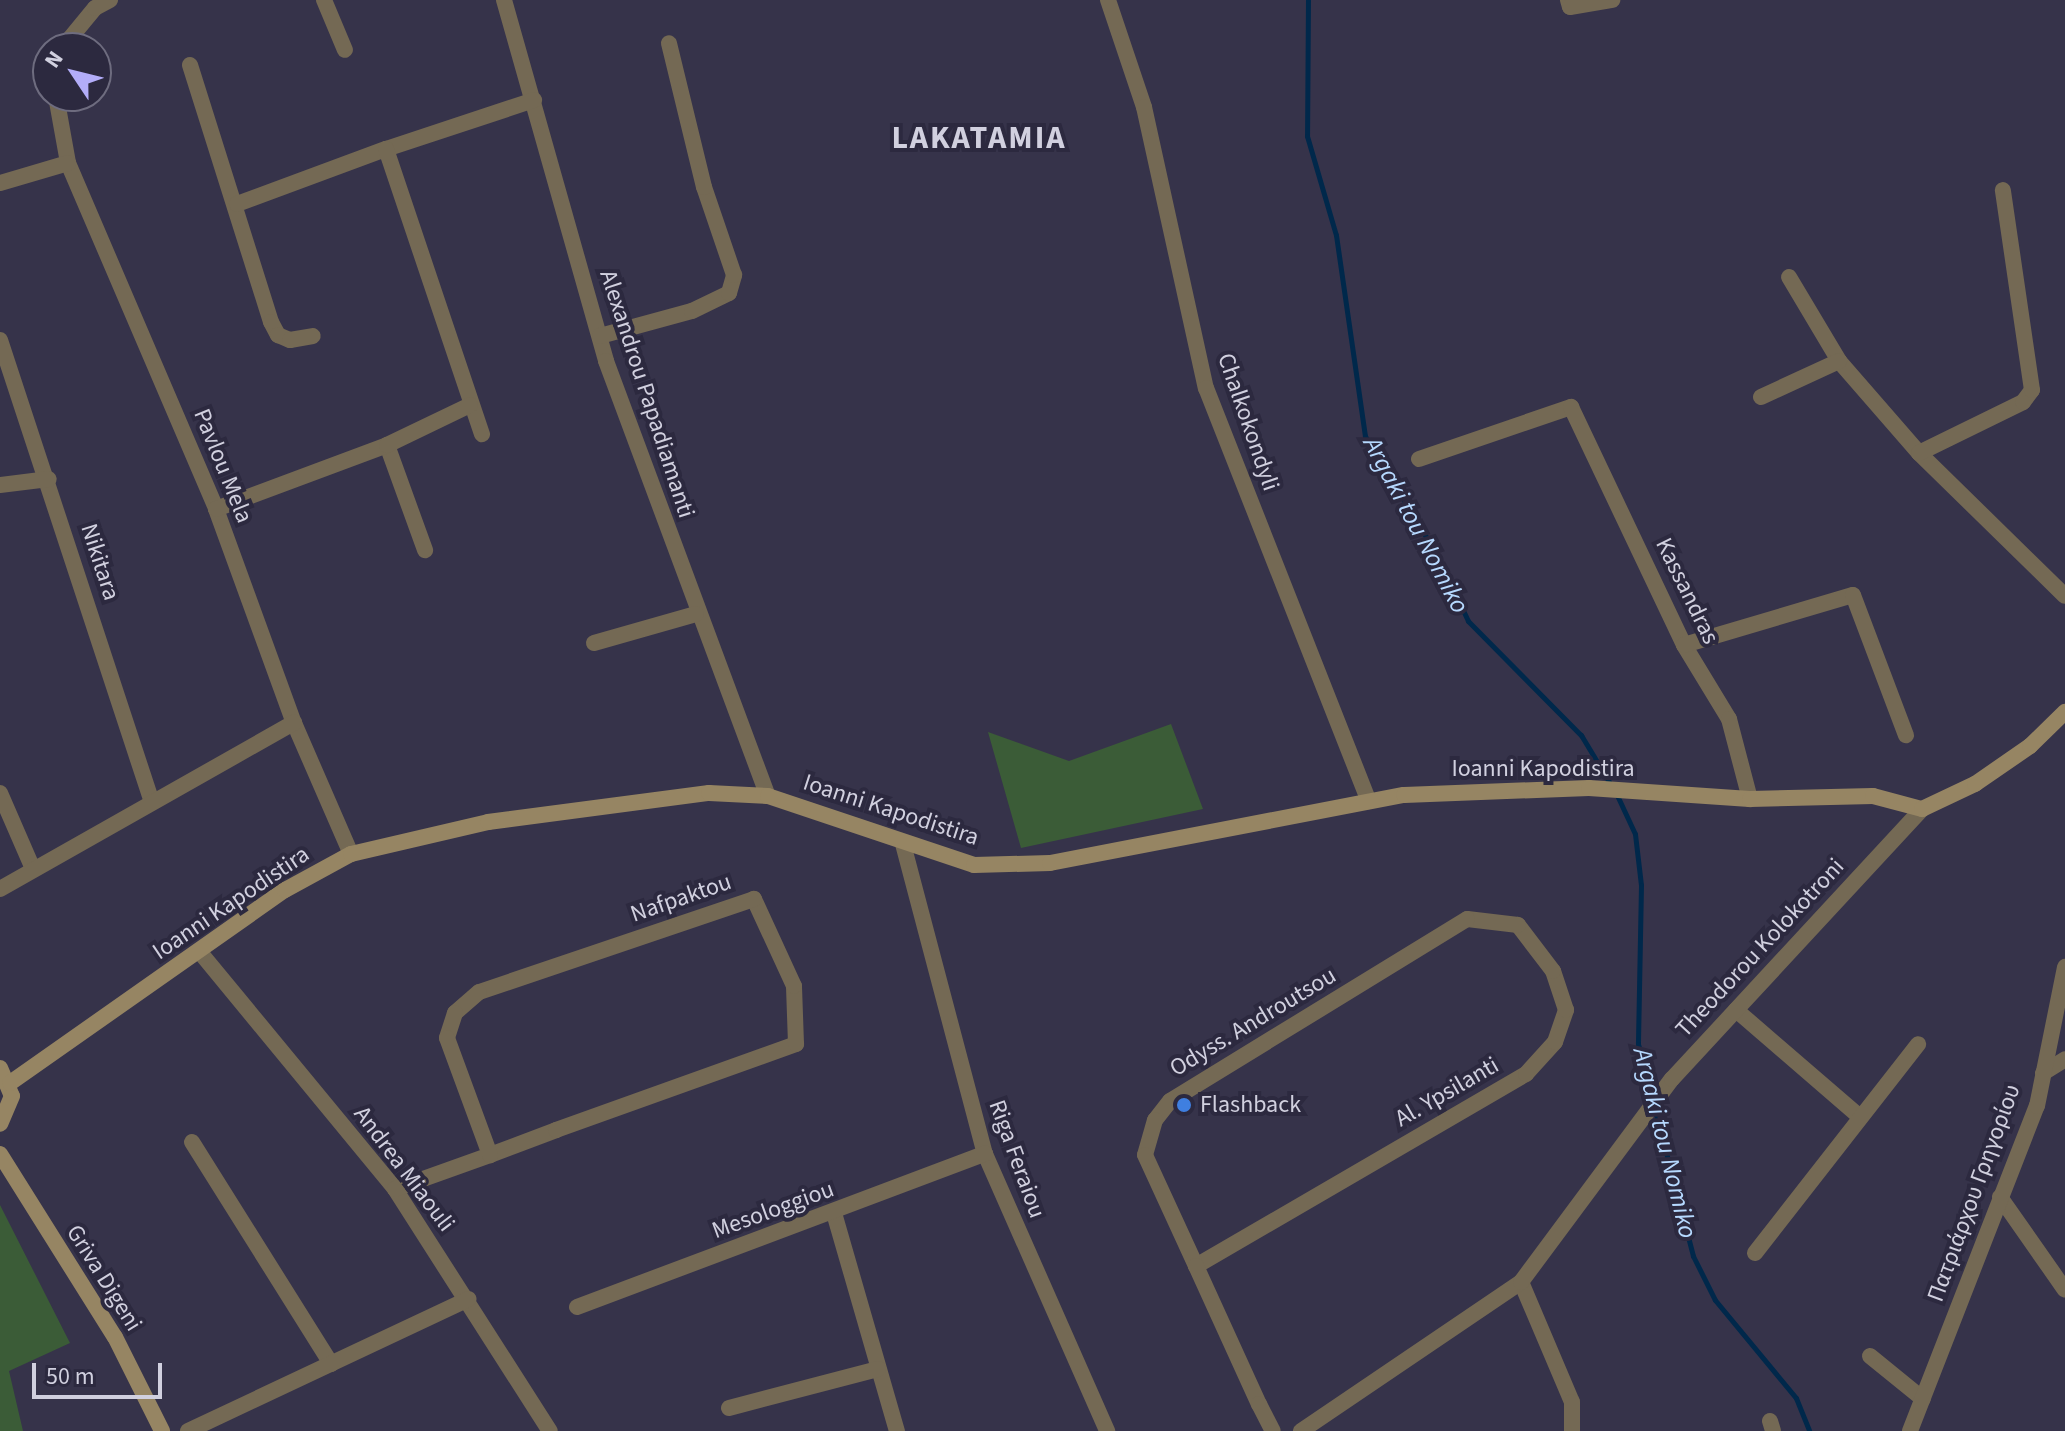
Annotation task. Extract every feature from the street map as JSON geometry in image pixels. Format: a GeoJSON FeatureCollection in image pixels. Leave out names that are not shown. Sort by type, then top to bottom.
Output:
{"type":"FeatureCollection","features":[{"type":"Feature","properties":{"kind":"street"},"geometry":{"type":"LineString","coordinates":[[75,32],[95,8],[110,0]]}},
{"type":"Feature","properties":{"kind":"street"},"geometry":{"type":"LineString","coordinates":[[324,0],[345,50]]}},
{"type":"Feature","properties":{"kind":"street","name":"Alexandrou Papadiamanti"},"geometry":{"type":"LineString","coordinates":[[504,0],[600,336],[696,614],[768,796]]}},
{"type":"Feature","properties":{"kind":"street","name":"Chalkokondyli"},"geometry":{"type":"LineString","coordinates":[[1108,0],[1144,107],[1206,388],[1369,801]]}},
{"type":"Feature","properties":{"kind":"street"},"geometry":{"type":"LineString","coordinates":[[1569,3],[1612,0]]}},
{"type":"Feature","properties":{"kind":"street"},"geometry":{"type":"LineString","coordinates":[[600,336],[692,311],[729,293],[734,275],[704,187],[669,43]]}},
{"type":"Feature","properties":{"kind":"street"},"geometry":{"type":"LineString","coordinates":[[190,65],[278,335],[313,336]]}},
{"type":"Feature","properties":{"kind":"street"},"geometry":{"type":"LineString","coordinates":[[237,204],[386,149],[534,100]]}},
{"type":"Feature","properties":{"kind":"street","name":"Pavlou Mela"},"geometry":{"type":"LineString","coordinates":[[59,112],[68,163],[216,509],[294,723],[351,854]]}},
{"type":"Feature","properties":{"kind":"street"},"geometry":{"type":"LineString","coordinates":[[386,149],[482,434]]}},
{"type":"Feature","properties":{"kind":"street"},"geometry":{"type":"LineString","coordinates":[[0,183],[68,163]]}},
{"type":"Feature","properties":{"kind":"street"},"geometry":{"type":"LineString","coordinates":[[1919,453],[2023,402],[2032,390],[2003,190]]}},
{"type":"Feature","properties":{"kind":"street"},"geometry":{"type":"LineString","coordinates":[[1789,277],[1839,361],[1919,453],[2065,596]]}},
{"type":"Feature","properties":{"kind":"street","name":"Nikitara"},"geometry":{"type":"LineString","coordinates":[[0,340],[49,479],[151,800]]}},
{"type":"Feature","properties":{"kind":"street"},"geometry":{"type":"LineString","coordinates":[[1761,397],[1839,361]]}},
{"type":"Feature","properties":{"kind":"street"},"geometry":{"type":"LineString","coordinates":[[216,509],[387,445],[470,405]]}},
{"type":"Feature","properties":{"kind":"street","name":"Kassandras"},"geometry":{"type":"LineString","coordinates":[[1419,459],[1571,407],[1684,645],[1729,719],[1750,799]]}},
{"type":"Feature","properties":{"kind":"street"},"geometry":{"type":"LineString","coordinates":[[387,445],[425,550]]}},
{"type":"Feature","properties":{"kind":"street"},"geometry":{"type":"LineString","coordinates":[[0,485],[49,479]]}},
{"type":"Feature","properties":{"kind":"street"},"geometry":{"type":"LineString","coordinates":[[1684,645],[1853,595],[1906,735]]}},
{"type":"Feature","properties":{"kind":"street"},"geometry":{"type":"LineString","coordinates":[[594,643],[696,614]]}},
{"type":"Feature","properties":{"kind":"street","name":"Theodorou Kolokotroni"},"geometry":{"type":"LineString","coordinates":[[1301,1431],[1521,1282],[1672,1079],[1922,809],[1975,784],[2030,746],[2065,712]]}},
{"type":"Feature","properties":{"kind":"street"},"geometry":{"type":"LineString","coordinates":[[0,889],[151,800],[294,723]]}},
{"type":"Feature","properties":{"kind":"street","name":"Ioanni Kapodistira"},"geometry":{"type":"LineString","coordinates":[[10,1083],[285,890],[351,854],[503,820],[709,793],[768,796],[843,818],[903,844],[974,865],[1050,863],[1369,801],[1589,788],[1750,799],[1873,796],[1922,809]]}},
{"type":"Feature","properties":{"kind":"street"},"geometry":{"type":"LineString","coordinates":[[0,793],[33,869]]}},
{"type":"Feature","properties":{"kind":"street","name":"Riga Feraiou"},"geometry":{"type":"LineString","coordinates":[[903,844],[985,1154],[1107,1431]]}},
{"type":"Feature","properties":{"kind":"street","name":"Nafpaktou"},"geometry":{"type":"LineString","coordinates":[[395,1189],[490,1155],[796,1044],[794,986],[754,899],[479,992],[455,1013],[447,1038],[490,1155]]}},
{"type":"Feature","properties":{"kind":"street","name":"Al. Ypsilanti"},"geometry":{"type":"LineString","coordinates":[[1196,1266],[1526,1074],[1555,1042],[1566,1010],[1553,971],[1518,925],[1467,919]]}},
{"type":"Feature","properties":{"kind":"street","name":"Odyss. Androutsou"},"geometry":{"type":"LineString","coordinates":[[1273,1431],[1145,1155],[1155,1120],[1170,1101],[1467,919]]}},
{"type":"Feature","properties":{"kind":"street","name":"Andrea Miaouli"},"geometry":{"type":"LineString","coordinates":[[199,951],[395,1189],[469,1299],[550,1431]]}},
{"type":"Feature","properties":{"kind":"street","name":"Πατριάρχου Γρηγορίου"},"geometry":{"type":"LineString","coordinates":[[1910,1431],[2037,1106],[2065,967]]}},
{"type":"Feature","properties":{"kind":"street"},"geometry":{"type":"LineString","coordinates":[[1736,1010],[1860,1117]]}},
{"type":"Feature","properties":{"kind":"street"},"geometry":{"type":"LineString","coordinates":[[1755,1253],[1918,1044]]}},
{"type":"Feature","properties":{"kind":"street"},"geometry":{"type":"LineString","coordinates":[[2043,1073],[2065,1059]]}},
{"type":"Feature","properties":{"kind":"street"},"geometry":{"type":"LineString","coordinates":[[0,1068],[10,1083],[10,1110],[0,1124]]}},
{"type":"Feature","properties":{"kind":"street"},"geometry":{"type":"LineString","coordinates":[[192,1142],[331,1364]]}},
{"type":"Feature","properties":{"kind":"street","name":"Griva Digeni"},"geometry":{"type":"LineString","coordinates":[[0,1154],[115,1337],[162,1431]]}},
{"type":"Feature","properties":{"kind":"street","name":"Mesologgiou"},"geometry":{"type":"LineString","coordinates":[[577,1307],[985,1154]]}},
{"type":"Feature","properties":{"kind":"street"},"geometry":{"type":"LineString","coordinates":[[2000,1197],[2065,1290]]}},
{"type":"Feature","properties":{"kind":"street"},"geometry":{"type":"LineString","coordinates":[[834,1213],[897,1431]]}},
{"type":"Feature","properties":{"kind":"street"},"geometry":{"type":"LineString","coordinates":[[1521,1282],[1572,1402],[1572,1431]]}},
{"type":"Feature","properties":{"kind":"street"},"geometry":{"type":"LineString","coordinates":[[188,1431],[469,1299]]}},
{"type":"Feature","properties":{"kind":"street"},"geometry":{"type":"LineString","coordinates":[[1870,1356],[1923,1399]]}},
{"type":"Feature","properties":{"kind":"street"},"geometry":{"type":"LineString","coordinates":[[729,1408],[878,1369]]}},
{"type":"Feature","properties":{"kind":"green space"},"geometry":{"type":"Polygon","coordinates":[[[1171,724],[1203,809],[1021,848],[988,732],[1069,761],[1171,724]]]}},
{"type":"Feature","properties":{"kind":"green space"},"geometry":{"type":"Polygon","coordinates":[[[0,1205],[70,1343],[9,1371],[23,1431],[0,1431],[0,1205]]]}},
{"type":"Feature","properties":{"kind":"waterway","name":"Argaki tou Nomiko"},"geometry":{"type":"LineString","coordinates":[[1308,0],[1307,136],[1336,235],[1365,436],[1437,555],[1468,621],[1581,735],[1611,785]]}},
{"type":"Feature","properties":{"kind":"waterway","name":"Argaki tou Nomiko"},"geometry":{"type":"LineString","coordinates":[[1616,793],[1635,834],[1641,885],[1638,1044],[1653,1100]]}},
{"type":"Feature","properties":{"kind":"waterway","name":"Argaki tou Nomiko"},"geometry":{"type":"LineString","coordinates":[[1655,1110],[1693,1256],[1715,1300],[1796,1398],[1809,1431]]}},
{"type":"Feature","properties":{"kind":"place","name":"Flashback"},"geometry":{"type":"Point","coordinates":[1184,1105]}},
{"type":"Feature","properties":{"kind":"district","name":"LAKATAMIA"},"geometry":{"type":"Point","coordinates":[979,138]}}]}
